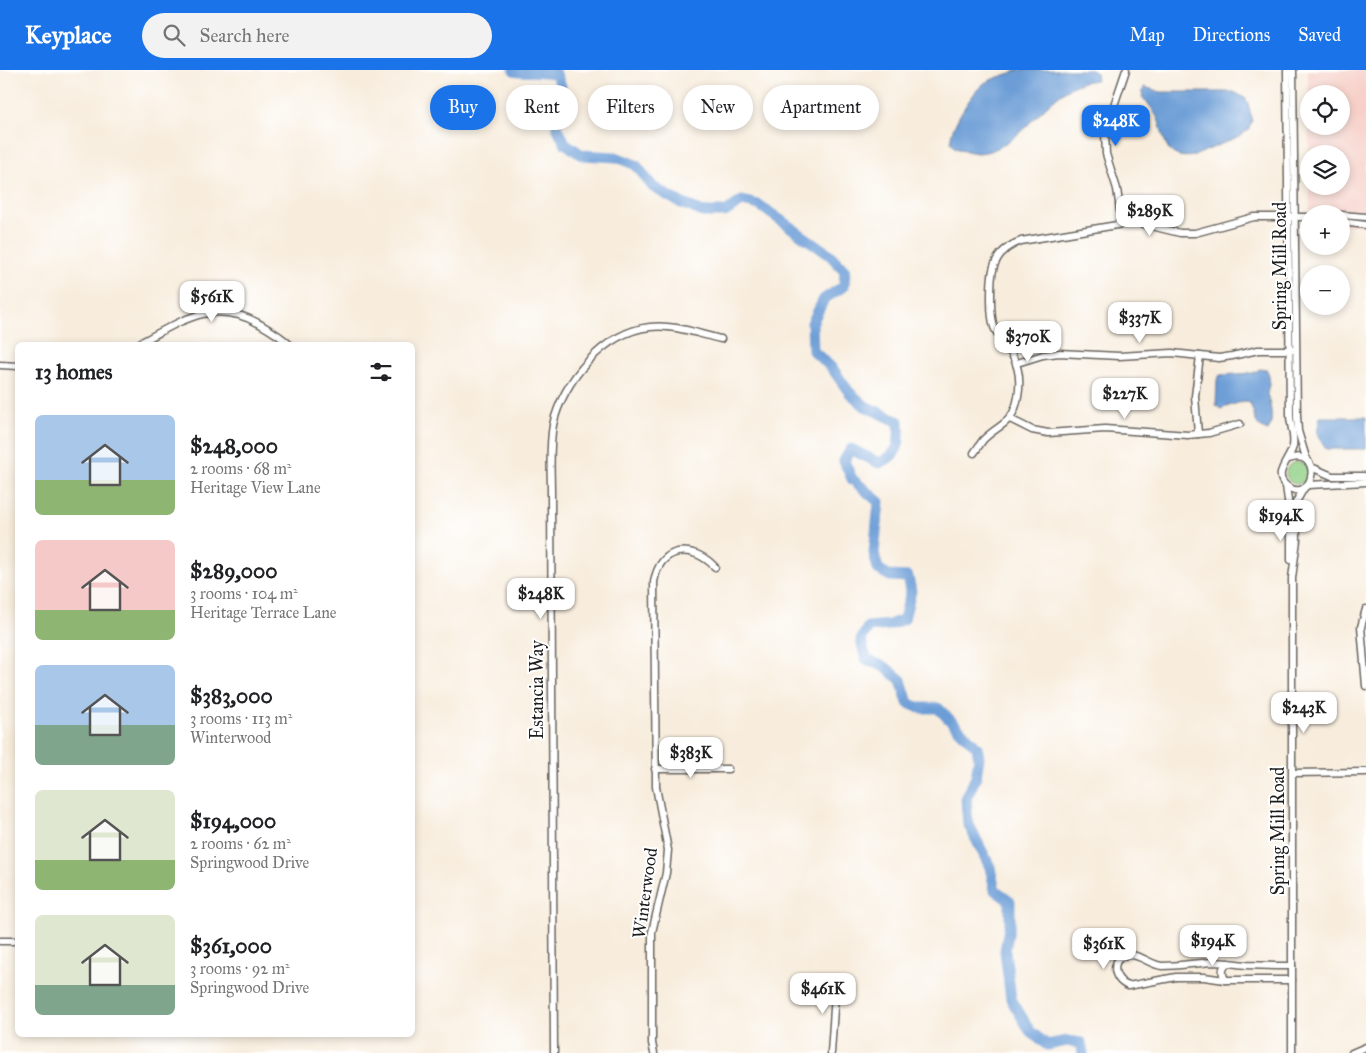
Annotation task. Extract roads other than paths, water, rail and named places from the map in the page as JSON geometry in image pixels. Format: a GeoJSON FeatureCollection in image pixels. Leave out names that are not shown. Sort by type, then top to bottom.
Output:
{"type":"FeatureCollection","features":[{"type":"Feature","properties":{"kind":"street"},"geometry":{"type":"LineString","coordinates":[[1122,224],[1117,189],[1106,154],[1105,132],[1126,70]]}},
{"type":"Feature","properties":{"kind":"street","name":"Spring Mill Road"},"geometry":{"type":"LineString","coordinates":[[1286,70],[1291,217]]}},
{"type":"Feature","properties":{"kind":"street","name":"Spring Mill Road"},"geometry":{"type":"LineString","coordinates":[[1289,460],[1294,444],[1290,415],[1293,70]]}},
{"type":"Feature","properties":{"kind":"street"},"geometry":{"type":"LineString","coordinates":[[1350,216],[1366,217]]}},
{"type":"Feature","properties":{"kind":"street"},"geometry":{"type":"LineString","coordinates":[[974,453],[985,438],[1010,418],[1018,394],[1019,376],[1017,363],[996,331],[992,319],[991,278],[994,266],[1001,252],[1021,241],[1135,222],[1180,233],[1195,233],[1248,218],[1300,217]]}},
{"type":"Feature","properties":{"kind":"street"},"geometry":{"type":"LineString","coordinates":[[1350,223],[1366,225]]}},
{"type":"Feature","properties":{"kind":"street"},"geometry":{"type":"LineString","coordinates":[[142,342],[197,315],[223,312],[249,319],[271,330],[286,342]]}},
{"type":"Feature","properties":{"kind":"street","name":"Estancia Way"},"geometry":{"type":"LineString","coordinates":[[554,1053],[551,444],[554,423],[564,394],[584,364],[623,335],[648,327],[662,326],[674,327],[721,339]]}},
{"type":"Feature","properties":{"kind":"street"},"geometry":{"type":"LineString","coordinates":[[1017,363],[1043,355],[1059,353],[1119,356],[1172,353],[1219,358],[1258,350],[1292,350]]}},
{"type":"Feature","properties":{"kind":"street","name":"Spring Mill Road"},"geometry":{"type":"LineString","coordinates":[[1292,350],[1297,426],[1309,464]]}},
{"type":"Feature","properties":{"kind":"street"},"geometry":{"type":"LineString","coordinates":[[1198,434],[1196,396],[1200,356]]}},
{"type":"Feature","properties":{"kind":"street"},"geometry":{"type":"LineString","coordinates":[[0,364],[15,366]]}},
{"type":"Feature","properties":{"kind":"street"},"geometry":{"type":"LineString","coordinates":[[1010,418],[1039,432],[1114,430],[1175,435],[1198,434],[1240,424]]}},
{"type":"Feature","properties":{"kind":"street"},"geometry":{"type":"LineString","coordinates":[[1366,476],[1332,476],[1298,458],[1285,463],[1280,472],[1286,486],[1295,489],[1306,486],[1366,482]]}},
{"type":"Feature","properties":{"kind":"street"},"geometry":{"type":"LineString","coordinates":[[1306,486],[1312,476],[1309,464]]}},
{"type":"Feature","properties":{"kind":"street","name":"Spring Mill Road"},"geometry":{"type":"LineString","coordinates":[[1286,486],[1291,522],[1292,578]]}},
{"type":"Feature","properties":{"kind":"street","name":"Spring Mill Road"},"geometry":{"type":"LineString","coordinates":[[1292,1053],[1292,578],[1297,540],[1296,502],[1306,486]]}},
{"type":"Feature","properties":{"kind":"street","name":"Winterwood"},"geometry":{"type":"LineString","coordinates":[[654,1053],[652,1035],[652,932],[666,873],[668,850],[658,799],[655,769],[655,577],[663,561],[670,555],[680,551],[694,553],[715,567]]}},
{"type":"Feature","properties":{"kind":"street"},"geometry":{"type":"LineString","coordinates":[[1366,609],[1361,628],[1366,686]]}},
{"type":"Feature","properties":{"kind":"street"},"geometry":{"type":"LineString","coordinates":[[655,769],[728,769]]}},
{"type":"Feature","properties":{"kind":"street"},"geometry":{"type":"LineString","coordinates":[[1293,773],[1366,772]]}},
{"type":"Feature","properties":{"kind":"street"},"geometry":{"type":"LineString","coordinates":[[0,941],[15,940]]}},
{"type":"Feature","properties":{"kind":"street"},"geometry":{"type":"LineString","coordinates":[[1292,966],[1213,962],[1162,966],[1128,955],[1118,960],[1115,966],[1117,977],[1122,984],[1128,986],[1176,977],[1204,977],[1225,980],[1292,980]]}},
{"type":"Feature","properties":{"kind":"street"},"geometry":{"type":"LineString","coordinates":[[1225,980],[1222,973],[1223,967],[1228,963]]}},
{"type":"Feature","properties":{"kind":"street"},"geometry":{"type":"LineString","coordinates":[[831,1053],[836,979]]}},
{"type":"Feature","properties":{"kind":"street"},"geometry":{"type":"LineString","coordinates":[[1352,1053],[1365,1049]]}},
{"type":"Feature","properties":{"kind":"water"},"geometry":{"type":"Polygon","coordinates":[[[1019,70],[1091,70],[1096,73],[1097,80],[1080,83],[1065,91],[1017,135],[991,151],[977,153],[955,148],[951,142],[951,136],[963,109],[975,92],[986,82],[1019,70]]]}},
{"type":"Feature","properties":{"kind":"water"},"geometry":{"type":"Polygon","coordinates":[[[1144,87],[1161,92],[1234,92],[1245,98],[1248,103],[1252,120],[1249,129],[1240,136],[1194,156],[1184,157],[1177,155],[1168,147],[1158,119],[1142,97],[1144,87]]]}},
{"type":"Feature","properties":{"kind":"water"},"geometry":{"type":"Polygon","coordinates":[[[1260,369],[1267,370],[1269,377],[1267,395],[1271,408],[1271,418],[1268,431],[1257,423],[1249,402],[1244,401],[1220,409],[1216,405],[1217,380],[1220,375],[1253,373],[1260,369]]]}},
{"type":"Feature","properties":{"kind":"water"},"geometry":{"type":"Polygon","coordinates":[[[1320,417],[1366,417],[1366,449],[1326,449],[1317,433],[1320,417]]]}},
{"type":"Feature","properties":{"kind":"waterway"},"geometry":{"type":"LineString","coordinates":[[514,70],[556,74],[561,86],[557,127],[565,143],[582,155],[616,157],[636,165],[653,187],[681,203],[703,212],[725,212],[742,201],[759,205],[830,255],[845,271],[844,286],[824,299],[812,323],[813,351],[832,368],[849,392],[865,406],[899,422],[899,442],[895,452],[886,460],[879,463],[851,449],[844,461],[852,479],[879,502],[874,553],[878,569],[890,576],[908,577],[911,591],[904,619],[889,625],[868,627],[861,640],[866,659],[885,667],[901,680],[908,703],[920,708],[938,708],[977,747],[979,758],[976,777],[966,799],[968,823],[990,867],[995,890],[1010,901],[1010,922],[1005,951],[1011,999],[1030,1031],[1047,1045],[1067,1041],[1081,1043],[1083,1053]]}}]}
